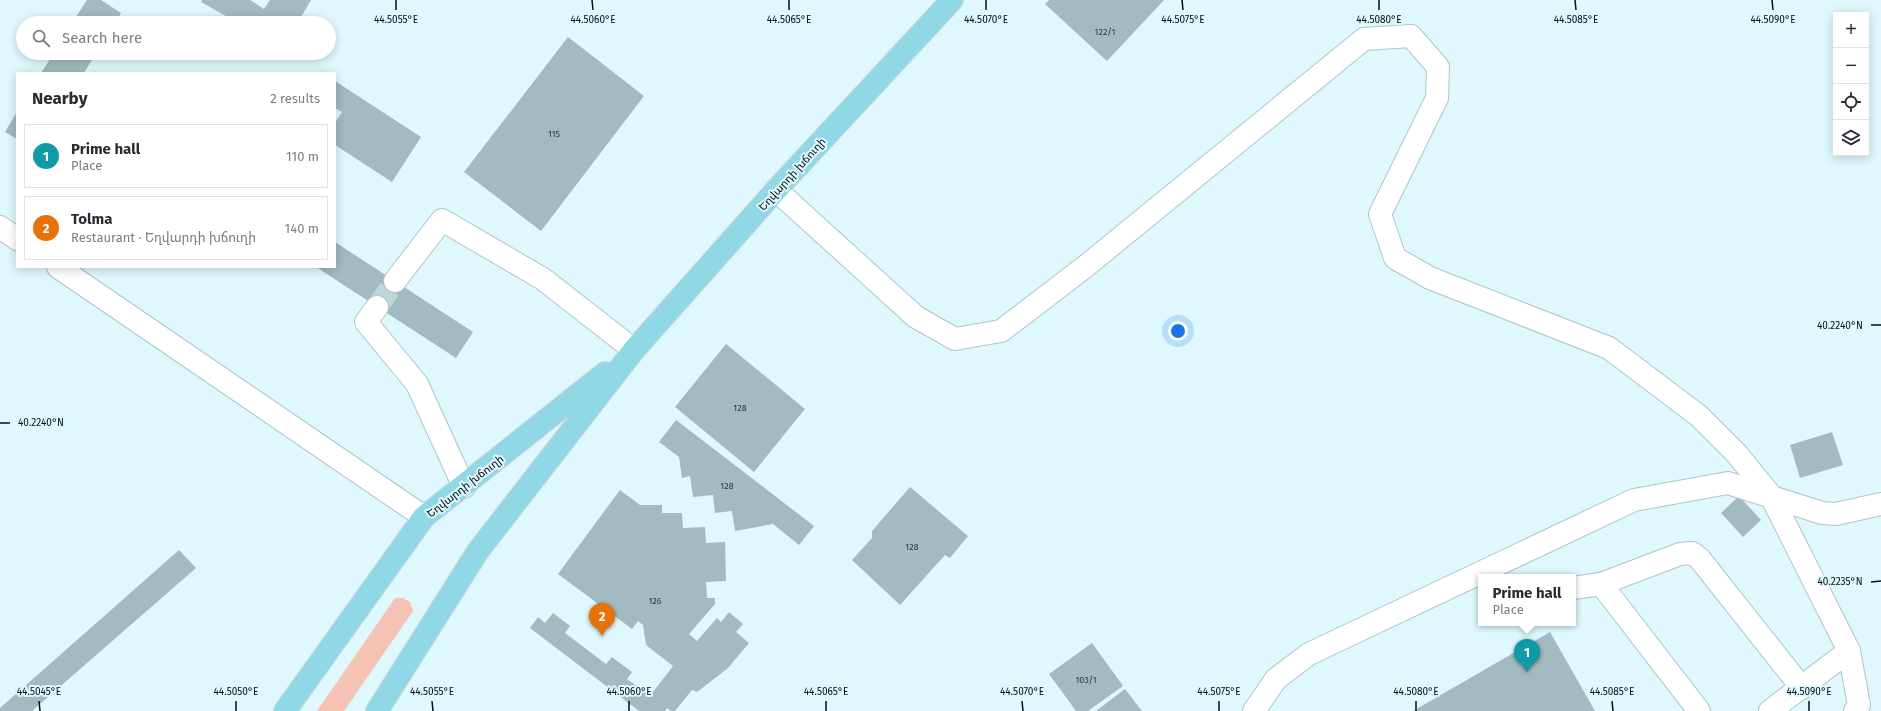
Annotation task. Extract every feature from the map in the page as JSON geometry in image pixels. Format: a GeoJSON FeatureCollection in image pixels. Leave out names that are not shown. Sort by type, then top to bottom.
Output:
{"type":"FeatureCollection","features":[{"type":"Feature","properties":{"kind":"main road","name":"Եղվարդի խճուղի"},"geometry":{"type":"LineString","coordinates":[[378,711],[478,551],[634,350],[776,190],[952,0]]}},
{"type":"Feature","properties":{"kind":"main road","name":"Եղվարդի խճուղի"},"geometry":{"type":"LineString","coordinates":[[285,711],[424,517],[464,487],[634,350]]}},
{"type":"Feature","properties":{"kind":"street"},"geometry":{"type":"LineString","coordinates":[[776,190],[916,317],[954,340],[1001,331],[1086,266],[1364,39],[1411,36],[1438,67],[1437,98],[1380,214],[1395,258],[1430,278],[1609,348],[1699,416],[1736,453],[1771,496],[1849,651],[1859,705],[1855,711]]}},
{"type":"Feature","properties":{"kind":"street"},"geometry":{"type":"LineString","coordinates":[[395,281],[442,220],[543,279],[634,350]]}},
{"type":"Feature","properties":{"kind":"street"},"geometry":{"type":"LineString","coordinates":[[0,227],[16,238]]}},
{"type":"Feature","properties":{"kind":"street"},"geometry":{"type":"LineString","coordinates":[[59,268],[424,517]]}},
{"type":"Feature","properties":{"kind":"street"},"geometry":{"type":"LineString","coordinates":[[378,307],[366,322],[417,384],[464,487]]}},
{"type":"Feature","properties":{"kind":"street"},"geometry":{"type":"LineString","coordinates":[[1254,711],[1276,679],[1309,654],[1634,500],[1728,483],[1822,513],[1836,514],[1881,504]]}},
{"type":"Feature","properties":{"kind":"street"},"geometry":{"type":"LineString","coordinates":[[1576,588],[1601,584],[1680,554],[1692,553],[1699,558],[1802,688]]}},
{"type":"Feature","properties":{"kind":"street"},"geometry":{"type":"LineString","coordinates":[[1601,584],[1699,711]]}},
{"type":"Feature","properties":{"kind":"street"},"geometry":{"type":"LineString","coordinates":[[1770,711],[1849,651]]}},
{"type":"Feature","properties":{"kind":"shaded area"},"geometry":{"type":"Polygon","coordinates":[[[395,598],[403,598],[410,602],[413,611],[344,711],[317,711],[395,598]]]}},
{"type":"Feature","properties":{"kind":"building"},"geometry":{"type":"Polygon","coordinates":[[[87,0],[101,0],[121,13],[119,16],[77,16],[87,0]]]}},
{"type":"Feature","properties":{"kind":"building"},"geometry":{"type":"Polygon","coordinates":[[[202,0],[250,0],[264,9],[270,0],[311,0],[302,16],[226,16],[201,2],[202,0]]]}},
{"type":"Feature","properties":{"kind":"building"},"geometry":{"type":"Polygon","coordinates":[[[1049,0],[1164,0],[1107,61],[1045,4],[1049,0]]]}},
{"type":"Feature","properties":{"kind":"building"},"geometry":{"type":"Polygon","coordinates":[[[568,37],[644,96],[541,231],[464,172],[568,37]]]}},
{"type":"Feature","properties":{"kind":"building"},"geometry":{"type":"Polygon","coordinates":[[[49,60],[92,60],[85,72],[42,72],[49,60]]]}},
{"type":"Feature","properties":{"kind":"building"},"geometry":{"type":"Polygon","coordinates":[[[336,82],[421,137],[392,182],[336,146],[336,121],[342,112],[336,109],[336,82]]]}},
{"type":"Feature","properties":{"kind":"building"},"geometry":{"type":"Polygon","coordinates":[[[16,114],[16,138],[5,132],[16,114]]]}},
{"type":"Feature","properties":{"kind":"building"},"geometry":{"type":"Polygon","coordinates":[[[336,243],[473,332],[456,358],[318,268],[336,268],[336,243]]]}},
{"type":"Feature","properties":{"kind":"building"},"geometry":{"type":"Polygon","coordinates":[[[726,344],[805,409],[754,472],[675,407],[726,344]]]}},
{"type":"Feature","properties":{"kind":"building"},"geometry":{"type":"Polygon","coordinates":[[[676,420],[814,526],[799,545],[773,524],[735,531],[732,511],[715,513],[713,495],[693,497],[690,476],[682,478],[679,457],[659,442],[676,420]]]}},
{"type":"Feature","properties":{"kind":"building"},"geometry":{"type":"Polygon","coordinates":[[[1832,432],[1843,465],[1800,478],[1790,445],[1832,432]]]}},
{"type":"Feature","properties":{"kind":"building"},"geometry":{"type":"Polygon","coordinates":[[[910,487],[968,536],[950,558],[945,555],[900,605],[852,560],[872,538],[872,531],[910,487]]]}},
{"type":"Feature","properties":{"kind":"building"},"geometry":{"type":"Polygon","coordinates":[[[620,490],[640,505],[662,505],[662,513],[682,513],[683,528],[705,527],[706,543],[725,542],[726,581],[706,582],[707,598],[715,598],[715,604],[689,634],[697,641],[717,618],[721,622],[729,612],[743,624],[736,632],[749,643],[728,668],[697,692],[692,690],[675,711],[671,711],[667,708],[665,711],[639,711],[530,628],[538,617],[545,623],[553,613],[570,626],[565,633],[606,664],[612,657],[632,672],[627,679],[650,696],[673,666],[646,645],[643,625],[638,621],[632,629],[558,574],[620,490]]]}},
{"type":"Feature","properties":{"kind":"building"},"geometry":{"type":"Polygon","coordinates":[[[1739,496],[1761,520],[1743,537],[1721,513],[1739,496]]]}},
{"type":"Feature","properties":{"kind":"building"},"geometry":{"type":"Polygon","coordinates":[[[179,550],[196,568],[32,711],[0,711],[0,708],[179,550]]]}},
{"type":"Feature","properties":{"kind":"building"},"geometry":{"type":"Polygon","coordinates":[[[1550,632],[1595,711],[1413,711],[1550,632]]]}},
{"type":"Feature","properties":{"kind":"building"},"geometry":{"type":"Polygon","coordinates":[[[1092,643],[1123,686],[1088,711],[1076,711],[1049,674],[1092,643]]]}},
{"type":"Feature","properties":{"kind":"building"},"geometry":{"type":"Polygon","coordinates":[[[1125,689],[1142,711],[1096,711],[1125,689]]]}},
{"type":"Feature","properties":{"kind":"tunnel"},"geometry":{"type":"LineString","coordinates":[[377,307],[395,281]]}},
{"type":"Feature","properties":{"kind":"place","name":"Tolma"},"geometry":{"type":"Point","coordinates":[602,636]}},
{"type":"Feature","properties":{"kind":"place","name":"Prime hall"},"geometry":{"type":"Point","coordinates":[1527,672]}}]}
